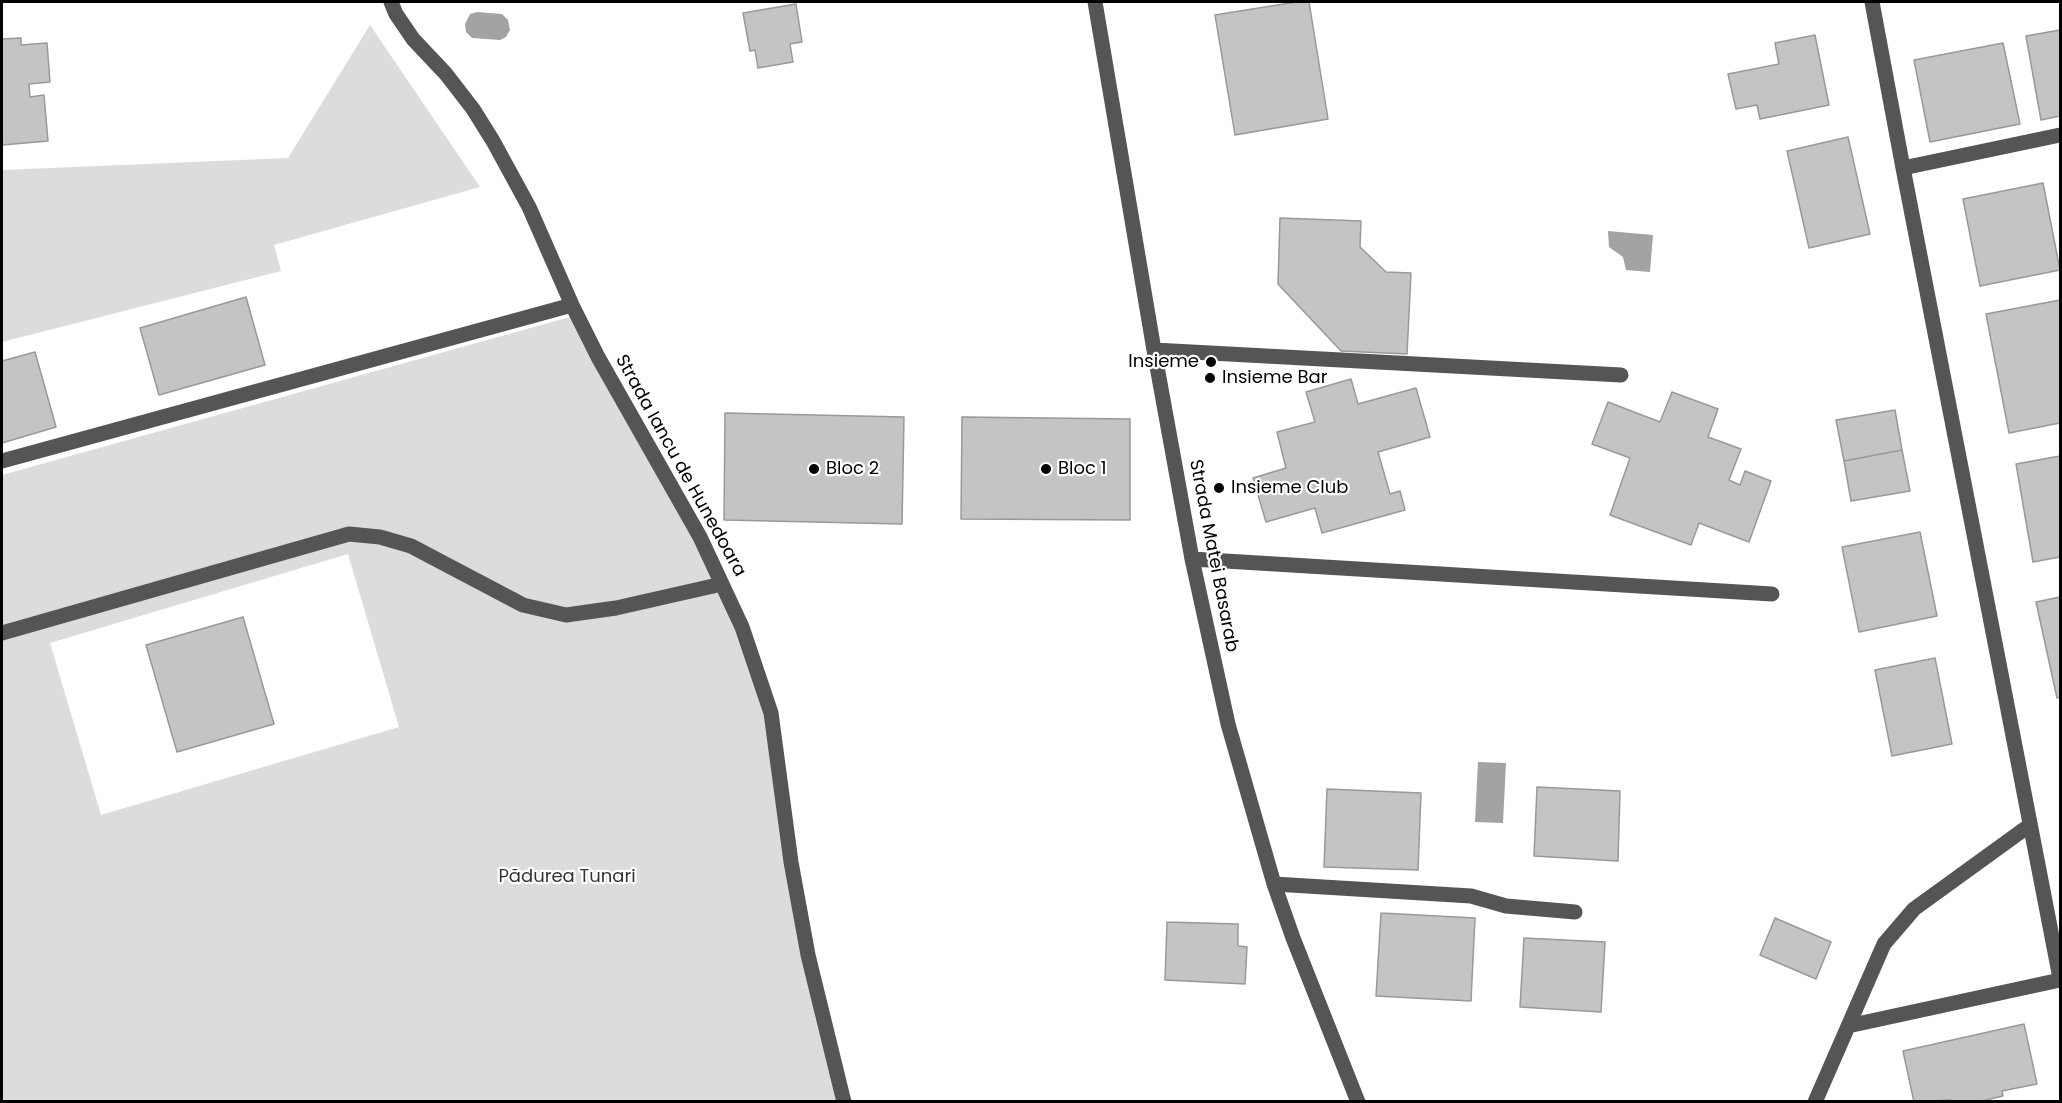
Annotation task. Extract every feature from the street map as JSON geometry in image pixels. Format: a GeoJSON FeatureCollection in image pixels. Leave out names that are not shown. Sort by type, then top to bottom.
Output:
{"type":"FeatureCollection","features":[{"type":"Feature","properties":{"kind":"street","name":"Strada Iancu de Hunedoara"},"geometry":{"type":"LineString","coordinates":[[391,2],[396,15],[446,74],[494,141],[530,207],[572,305],[598,357],[700,537],[742,627],[771,713],[791,862],[808,955],[844,1101]]}},
{"type":"Feature","properties":{"kind":"street","name":"Strada Matei Basarab"},"geometry":{"type":"LineString","coordinates":[[1095,2],[1192,559],[1228,724],[1274,884],[1293,938],[1359,1101]]}},
{"type":"Feature","properties":{"kind":"street"},"geometry":{"type":"LineString","coordinates":[[1848,1026],[2061,979],[1872,2]]}},
{"type":"Feature","properties":{"kind":"street"},"geometry":{"type":"LineString","coordinates":[[1903,168],[2061,135]]}},
{"type":"Feature","properties":{"kind":"street"},"geometry":{"type":"LineString","coordinates":[[2,461],[572,305]]}},
{"type":"Feature","properties":{"kind":"street"},"geometry":{"type":"LineString","coordinates":[[1154,350],[1621,375]]}},
{"type":"Feature","properties":{"kind":"street"},"geometry":{"type":"LineString","coordinates":[[2,633],[349,534],[380,537],[411,546],[523,605],[566,615],[616,608],[722,584]]}},
{"type":"Feature","properties":{"kind":"street"},"geometry":{"type":"LineString","coordinates":[[1192,559],[1772,594]]}},
{"type":"Feature","properties":{"kind":"street"},"geometry":{"type":"LineString","coordinates":[[1815,1101],[1884,944],[1914,909],[2030,825]]}},
{"type":"Feature","properties":{"kind":"street"},"geometry":{"type":"LineString","coordinates":[[1274,884],[1471,896],[1506,906],[1575,912]]}},
{"type":"Feature","properties":{"kind":"green space"},"geometry":{"type":"Polygon","coordinates":[[[370,25],[480,187],[274,245],[281,271],[2,342],[2,170],[288,158],[370,25]]]}},
{"type":"Feature","properties":{"kind":"green space","name":"Pădurea Tunari"},"geometry":{"type":"Polygon","coordinates":[[[577,315],[742,627],[777,754],[844,1101],[2,1102],[2,475],[577,315]],[[348,554],[50,643],[101,815],[399,727],[348,554]]]}},
{"type":"Feature","properties":{"kind":"shaded area"},"geometry":{"type":"Polygon","coordinates":[[[477,12],[502,14],[508,20],[510,30],[506,37],[500,40],[472,38],[466,32],[465,24],[470,14],[477,12]]]}},
{"type":"Feature","properties":{"kind":"shaded area"},"geometry":{"type":"Polygon","coordinates":[[[1608,231],[1653,235],[1650,272],[1626,270],[1623,257],[1609,247],[1608,231]]]}},
{"type":"Feature","properties":{"kind":"shaded area"},"geometry":{"type":"Polygon","coordinates":[[[1478,762],[1506,763],[1503,823],[1475,822],[1478,762]]]}},
{"type":"Feature","properties":{"kind":"building"},"geometry":{"type":"Polygon","coordinates":[[[1309,2],[1328,119],[1235,135],[1215,15],[1309,2]]]}},
{"type":"Feature","properties":{"kind":"building"},"geometry":{"type":"Polygon","coordinates":[[[796,4],[802,42],[790,44],[793,62],[758,68],[755,50],[750,51],[743,13],[796,4]]]}},
{"type":"Feature","properties":{"kind":"building"},"geometry":{"type":"Polygon","coordinates":[[[2060,30],[2060,116],[2041,120],[2026,36],[2060,30]]]}},
{"type":"Feature","properties":{"kind":"building"},"geometry":{"type":"Polygon","coordinates":[[[1815,35],[1829,105],[1760,119],[1757,105],[1736,109],[1728,74],[1779,64],[1775,43],[1815,35]]]}},
{"type":"Feature","properties":{"kind":"building"},"geometry":{"type":"Polygon","coordinates":[[[21,38],[21,45],[47,43],[50,82],[29,84],[30,97],[44,95],[48,141],[2,145],[2,39],[21,38]]]}},
{"type":"Feature","properties":{"kind":"building"},"geometry":{"type":"Polygon","coordinates":[[[2003,43],[2020,124],[1930,142],[1914,60],[2003,43]]]}},
{"type":"Feature","properties":{"kind":"building"},"geometry":{"type":"Polygon","coordinates":[[[1848,137],[1870,234],[1809,248],[1787,151],[1848,137]]]}},
{"type":"Feature","properties":{"kind":"building"},"geometry":{"type":"Polygon","coordinates":[[[2043,183],[2060,270],[1980,286],[1963,199],[2043,183]]]}},
{"type":"Feature","properties":{"kind":"building"},"geometry":{"type":"Polygon","coordinates":[[[1280,218],[1361,221],[1360,247],[1386,272],[1411,273],[1407,354],[1341,351],[1278,284],[1280,218]]]}},
{"type":"Feature","properties":{"kind":"building"},"geometry":{"type":"Polygon","coordinates":[[[246,297],[265,365],[159,395],[140,328],[246,297]]]}},
{"type":"Feature","properties":{"kind":"building"},"geometry":{"type":"Polygon","coordinates":[[[2060,300],[2060,423],[2009,433],[1986,314],[2060,300]]]}},
{"type":"Feature","properties":{"kind":"building"},"geometry":{"type":"Polygon","coordinates":[[[35,352],[56,427],[2,443],[2,361],[35,352]]]}},
{"type":"Feature","properties":{"kind":"building"},"geometry":{"type":"Polygon","coordinates":[[[1351,379],[1358,404],[1416,388],[1430,437],[1378,452],[1390,494],[1400,491],[1405,510],[1322,533],[1315,508],[1266,522],[1253,478],[1286,468],[1277,432],[1315,422],[1306,392],[1351,379]]]}},
{"type":"Feature","properties":{"kind":"building"},"geometry":{"type":"Polygon","coordinates":[[[1672,392],[1718,409],[1708,437],[1741,449],[1729,480],[1740,485],[1745,471],[1771,481],[1749,542],[1699,523],[1691,545],[1610,515],[1630,458],[1592,444],[1608,402],[1660,422],[1672,392]]]}},
{"type":"Feature","properties":{"kind":"building"},"geometry":{"type":"Polygon","coordinates":[[[1895,410],[1902,450],[1844,461],[1836,420],[1895,410]]]}},
{"type":"Feature","properties":{"kind":"building","name":"Bloc 2"},"geometry":{"type":"Polygon","coordinates":[[[725,413],[904,417],[902,524],[724,520],[725,413]]]}},
{"type":"Feature","properties":{"kind":"building","name":"Bloc 1"},"geometry":{"type":"Polygon","coordinates":[[[962,417],[1130,419],[1130,520],[961,519],[962,417]]]}},
{"type":"Feature","properties":{"kind":"building"},"geometry":{"type":"Polygon","coordinates":[[[1902,450],[1910,491],[1851,501],[1844,461],[1902,450]]]}},
{"type":"Feature","properties":{"kind":"building"},"geometry":{"type":"Polygon","coordinates":[[[2060,456],[2060,557],[2033,562],[2016,464],[2060,456]]]}},
{"type":"Feature","properties":{"kind":"building"},"geometry":{"type":"Polygon","coordinates":[[[1920,532],[1937,616],[1859,632],[1842,547],[1920,532]]]}},
{"type":"Feature","properties":{"kind":"building"},"geometry":{"type":"Polygon","coordinates":[[[2060,597],[2060,697],[2057,698],[2036,602],[2060,597]]]}},
{"type":"Feature","properties":{"kind":"building"},"geometry":{"type":"Polygon","coordinates":[[[243,617],[274,724],[177,752],[146,645],[243,617]]]}},
{"type":"Feature","properties":{"kind":"building"},"geometry":{"type":"Polygon","coordinates":[[[1935,658],[1952,744],[1892,756],[1875,670],[1935,658]]]}},
{"type":"Feature","properties":{"kind":"building"},"geometry":{"type":"Polygon","coordinates":[[[1537,787],[1620,791],[1618,861],[1534,856],[1537,787]]]}},
{"type":"Feature","properties":{"kind":"building"},"geometry":{"type":"Polygon","coordinates":[[[1327,789],[1421,793],[1418,870],[1324,867],[1327,789]]]}},
{"type":"Feature","properties":{"kind":"building"},"geometry":{"type":"Polygon","coordinates":[[[1381,913],[1475,918],[1471,1001],[1376,996],[1381,913]]]}},
{"type":"Feature","properties":{"kind":"building"},"geometry":{"type":"Polygon","coordinates":[[[1775,918],[1831,942],[1816,979],[1760,955],[1775,918]]]}},
{"type":"Feature","properties":{"kind":"building"},"geometry":{"type":"Polygon","coordinates":[[[1167,922],[1238,924],[1238,946],[1247,947],[1245,984],[1165,980],[1167,922]]]}},
{"type":"Feature","properties":{"kind":"building"},"geometry":{"type":"Polygon","coordinates":[[[1524,938],[1605,942],[1601,1012],[1520,1007],[1524,938]]]}},
{"type":"Feature","properties":{"kind":"building"},"geometry":{"type":"Polygon","coordinates":[[[2024,1024],[2037,1084],[2002,1091],[2003,1096],[1977,1102],[1950,1102],[1950,1100],[1914,1102],[1903,1051],[2024,1024]]]}},
{"type":"Feature","properties":{"kind":"place","name":"Insieme"},"geometry":{"type":"Point","coordinates":[1211,362]}},
{"type":"Feature","properties":{"kind":"place","name":"Insieme Bar"},"geometry":{"type":"Point","coordinates":[1210,378]}},
{"type":"Feature","properties":{"kind":"place","name":"Bloc 2"},"geometry":{"type":"Point","coordinates":[814,469]}},
{"type":"Feature","properties":{"kind":"place","name":"Bloc 1"},"geometry":{"type":"Point","coordinates":[1046,469]}},
{"type":"Feature","properties":{"kind":"place","name":"Insieme Club"},"geometry":{"type":"Point","coordinates":[1219,488]}}]}
